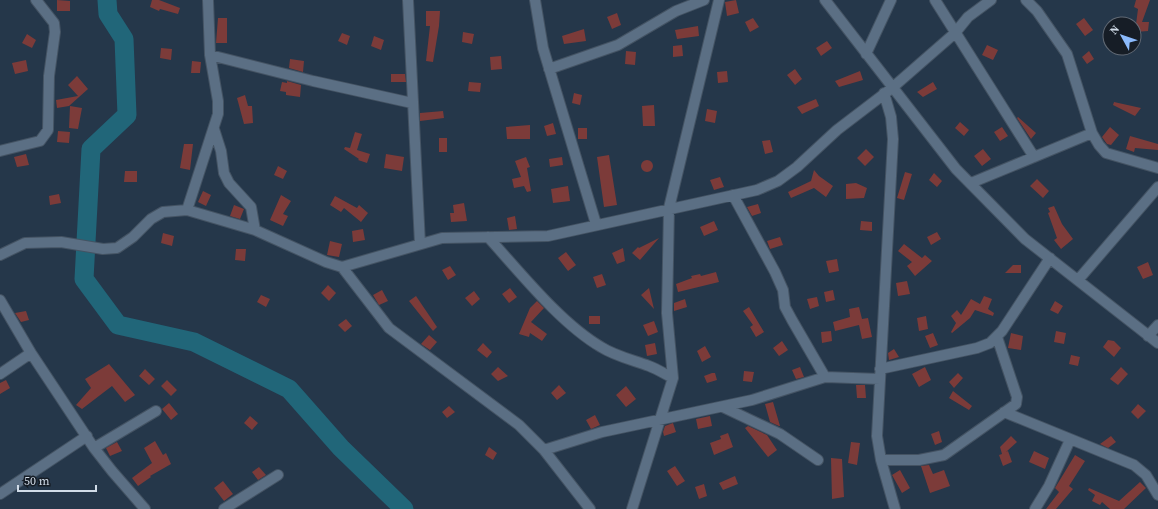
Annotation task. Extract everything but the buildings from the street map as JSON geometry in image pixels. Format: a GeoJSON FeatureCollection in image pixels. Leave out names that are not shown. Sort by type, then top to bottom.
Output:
{"type":"FeatureCollection","features":[{"type":"Feature","properties":{"kind":"street"},"geometry":{"type":"LineString","coordinates":[[0,152],[40,141],[48,130],[48,94],[55,32],[54,23],[36,0]]}},
{"type":"Feature","properties":{"kind":"street"},"geometry":{"type":"LineString","coordinates":[[187,210],[218,114],[218,101],[210,55],[208,0]]}},
{"type":"Feature","properties":{"kind":"street"},"geometry":{"type":"LineString","coordinates":[[408,0],[420,244]]}},
{"type":"Feature","properties":{"kind":"street"},"geometry":{"type":"LineString","coordinates":[[535,0],[543,48],[596,224]]}},
{"type":"Feature","properties":{"kind":"street"},"geometry":{"type":"LineString","coordinates":[[549,69],[618,45],[676,11],[704,0]]}},
{"type":"Feature","properties":{"kind":"street"},"geometry":{"type":"LineString","coordinates":[[632,509],[673,378],[667,313],[669,208],[719,0]]}},
{"type":"Feature","properties":{"kind":"street"},"geometry":{"type":"LineString","coordinates":[[825,0],[866,54],[888,90],[956,169],[1025,239],[1158,343]]}},
{"type":"Feature","properties":{"kind":"street"},"geometry":{"type":"LineString","coordinates":[[866,54],[891,0]]}},
{"type":"Feature","properties":{"kind":"street"},"geometry":{"type":"LineString","coordinates":[[935,0],[1034,157]]}},
{"type":"Feature","properties":{"kind":"street"},"geometry":{"type":"LineString","coordinates":[[0,255],[25,243],[61,242],[104,249],[117,248],[133,237],[151,219],[163,212],[187,210],[255,230],[326,262],[342,267],[442,238],[548,236],[596,224],[757,190],[778,181],[797,167],[837,130],[888,90],[955,33],[968,17],[991,0]]}},
{"type":"Feature","properties":{"kind":"street"},"geometry":{"type":"LineString","coordinates":[[1026,0],[1037,11],[1067,54],[1092,133],[1106,154],[1158,168]]}},
{"type":"Feature","properties":{"kind":"street"},"geometry":{"type":"LineString","coordinates":[[210,55],[313,81],[412,103]]}},
{"type":"Feature","properties":{"kind":"street"},"geometry":{"type":"LineString","coordinates":[[888,90],[893,139],[877,436],[881,460],[895,509]]}},
{"type":"Feature","properties":{"kind":"street"},"geometry":{"type":"LineString","coordinates":[[214,129],[221,151],[224,173],[229,183],[251,207],[255,230]]}},
{"type":"Feature","properties":{"kind":"street"},"geometry":{"type":"LineString","coordinates":[[970,183],[1092,133]]}},
{"type":"Feature","properties":{"kind":"street"},"geometry":{"type":"LineString","coordinates":[[1078,280],[1158,187]]}},
{"type":"Feature","properties":{"kind":"street"},"geometry":{"type":"LineString","coordinates":[[733,195],[775,272],[783,290],[785,306],[792,320],[825,377]]}},
{"type":"Feature","properties":{"kind":"street"},"geometry":{"type":"LineString","coordinates":[[488,237],[537,291],[575,329],[601,348],[629,360],[649,366],[673,378]]}},
{"type":"Feature","properties":{"kind":"street"},"geometry":{"type":"LineString","coordinates":[[544,450],[602,432],[723,407],[825,377],[880,374],[977,348],[990,343],[997,337],[1050,258]]}},
{"type":"Feature","properties":{"kind":"street"},"geometry":{"type":"LineString","coordinates":[[342,267],[388,328],[519,425],[544,450],[590,509]]}},
{"type":"Feature","properties":{"kind":"street"},"geometry":{"type":"LineString","coordinates":[[0,300],[31,353],[94,448],[112,472],[145,509]]}},
{"type":"Feature","properties":{"kind":"street"},"geometry":{"type":"LineString","coordinates":[[1148,336],[1158,325]]}},
{"type":"Feature","properties":{"kind":"street"},"geometry":{"type":"LineString","coordinates":[[881,460],[918,460],[944,455],[1018,401],[997,337]]}},
{"type":"Feature","properties":{"kind":"street"},"geometry":{"type":"LineString","coordinates":[[0,374],[31,353]]}},
{"type":"Feature","properties":{"kind":"street"},"geometry":{"type":"LineString","coordinates":[[723,407],[780,434],[818,460]]}},
{"type":"Feature","properties":{"kind":"street"},"geometry":{"type":"LineString","coordinates":[[94,448],[156,411]]}},
{"type":"Feature","properties":{"kind":"street"},"geometry":{"type":"LineString","coordinates":[[1004,412],[1134,465],[1146,475],[1158,496]]}},
{"type":"Feature","properties":{"kind":"street"},"geometry":{"type":"LineString","coordinates":[[0,494],[87,436]]}},
{"type":"Feature","properties":{"kind":"street"},"geometry":{"type":"LineString","coordinates":[[1035,509],[1049,486],[1070,440]]}},
{"type":"Feature","properties":{"kind":"street"},"geometry":{"type":"LineString","coordinates":[[224,509],[278,475]]}},
{"type":"Feature","properties":{"kind":"waterway"},"geometry":{"type":"LineString","coordinates":[[107,0],[108,14],[124,39],[127,115],[91,149],[84,279],[118,325],[194,342],[289,389],[341,448],[404,509]]}}]}
